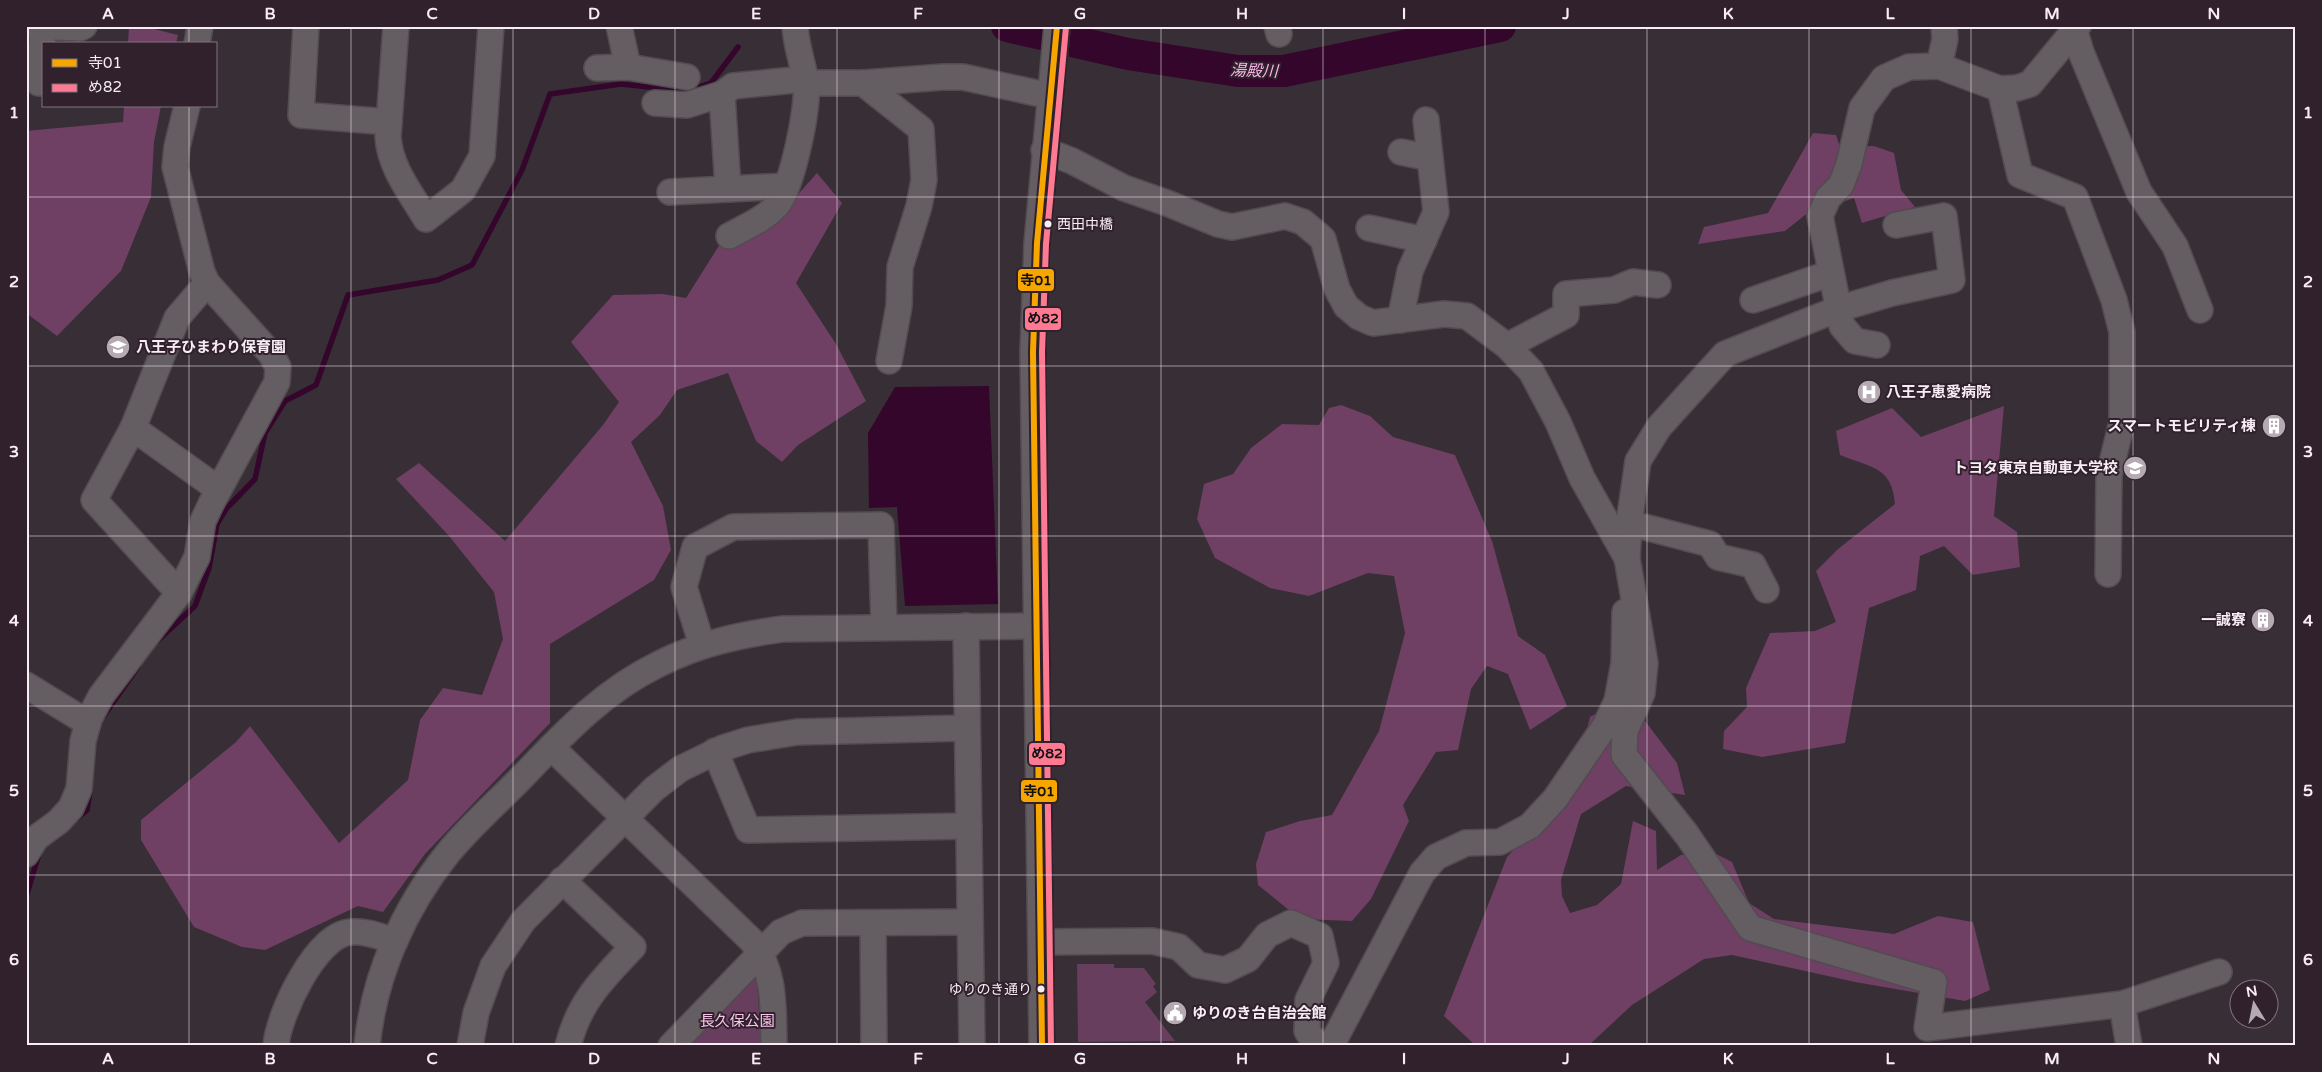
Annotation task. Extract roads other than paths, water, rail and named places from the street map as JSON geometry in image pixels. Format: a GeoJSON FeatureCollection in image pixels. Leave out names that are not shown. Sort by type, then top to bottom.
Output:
{"type":"FeatureCollection","features":[{"type":"Feature","properties":{"kind":"street"},"geometry":{"type":"LineString","coordinates":[[33,26],[80,28],[84,26]]}},
{"type":"Feature","properties":{"kind":"street"},"geometry":{"type":"LineString","coordinates":[[197,42],[200,26]]}},
{"type":"Feature","properties":{"kind":"street"},"geometry":{"type":"LineString","coordinates":[[306,26],[301,115],[389,122]]}},
{"type":"Feature","properties":{"kind":"street"},"geometry":{"type":"LineString","coordinates":[[396,26],[389,122],[389,152],[398,172],[426,219],[463,190],[471,179],[482,156],[492,26]]}},
{"type":"Feature","properties":{"kind":"street"},"geometry":{"type":"LineString","coordinates":[[619,26],[628,66]]}},
{"type":"Feature","properties":{"kind":"street"},"geometry":{"type":"LineString","coordinates":[[729,236],[769,213],[779,203],[786,186],[800,140],[805,81],[797,50],[795,26]]}},
{"type":"Feature","properties":{"kind":"street"},"geometry":{"type":"LineString","coordinates":[[1042,1046],[1033,352],[1037,243],[1056,26]]}},
{"type":"Feature","properties":{"kind":"street"},"geometry":{"type":"LineString","coordinates":[[1939,66],[1945,39],[1944,26]]}},
{"type":"Feature","properties":{"kind":"street"},"geometry":{"type":"LineString","coordinates":[[36,83],[43,27]]}},
{"type":"Feature","properties":{"kind":"street"},"geometry":{"type":"LineString","coordinates":[[1877,345],[1856,341],[1842,326],[1820,216],[1828,198],[1840,185],[1849,164],[1862,108],[1884,78],[1908,67],[1939,66],[2000,89],[2017,88],[2030,84],[2076,28]]}},
{"type":"Feature","properties":{"kind":"street"},"geometry":{"type":"LineString","coordinates":[[2076,28],[2081,52],[2139,192],[2175,246],[2200,310]]}},
{"type":"Feature","properties":{"kind":"street"},"geometry":{"type":"LineString","coordinates":[[597,68],[628,66],[687,77]]}},
{"type":"Feature","properties":{"kind":"street"},"geometry":{"type":"LineString","coordinates":[[654,103],[687,105],[722,94],[733,86],[805,81],[863,83],[943,77],[963,77],[1050,96]]}},
{"type":"Feature","properties":{"kind":"street"},"geometry":{"type":"LineString","coordinates":[[863,83],[921,129],[924,180],[919,206],[900,268],[899,306],[889,361]]}},
{"type":"Feature","properties":{"kind":"street"},"geometry":{"type":"LineString","coordinates":[[2000,89],[2020,175],[2076,197],[2114,300],[2122,332],[2122,422],[2109,476],[2108,574]]}},
{"type":"Feature","properties":{"kind":"street"},"geometry":{"type":"LineString","coordinates":[[722,94],[728,188]]}},
{"type":"Feature","properties":{"kind":"street"},"geometry":{"type":"LineString","coordinates":[[28,847],[72,808],[79,789],[83,741],[88,723],[101,696],[178,593],[197,557],[203,521],[218,489],[275,389],[278,373],[276,362],[266,346],[207,283],[198,260],[175,167],[177,147],[187,108]]}},
{"type":"Feature","properties":{"kind":"street"},"geometry":{"type":"LineString","coordinates":[[1400,320],[1410,271],[1436,212],[1426,120]]}},
{"type":"Feature","properties":{"kind":"street"},"geometry":{"type":"LineString","coordinates":[[1044,150],[1072,161],[1124,188],[1218,224],[1232,227],[1285,216],[1303,222],[1323,239],[1337,289],[1346,306],[1359,317],[1374,323],[1444,314],[1467,316],[1507,346],[1531,371],[1558,422],[1582,478],[1627,558],[1645,663],[1642,693],[1624,731],[1624,755],[1687,835],[1750,928],[1934,982],[1927,1028],[2123,1008],[2219,972]]}},
{"type":"Feature","properties":{"kind":"street"},"geometry":{"type":"LineString","coordinates":[[1401,152],[1430,158]]}},
{"type":"Feature","properties":{"kind":"street"},"geometry":{"type":"LineString","coordinates":[[670,192],[786,186]]}},
{"type":"Feature","properties":{"kind":"street"},"geometry":{"type":"LineString","coordinates":[[1331,1046],[1422,872],[1436,857],[1466,843],[1500,842],[1530,826],[1555,799],[1605,726],[1618,701],[1624,663],[1629,523],[1638,462],[1659,427],[1712,371],[1725,354],[1838,309],[1952,280],[1944,216],[1896,225]]}},
{"type":"Feature","properties":{"kind":"street"},"geometry":{"type":"LineString","coordinates":[[1369,228],[1424,240]]}},
{"type":"Feature","properties":{"kind":"street"},"geometry":{"type":"LineString","coordinates":[[1752,300],[1831,273]]}},
{"type":"Feature","properties":{"kind":"street"},"geometry":{"type":"LineString","coordinates":[[1507,346],[1566,315],[1566,294],[1614,290],[1633,282],[1658,285]]}},
{"type":"Feature","properties":{"kind":"street"},"geometry":{"type":"LineString","coordinates":[[178,593],[94,500],[133,428],[177,318],[207,283]]}},
{"type":"Feature","properties":{"kind":"street"},"geometry":{"type":"LineString","coordinates":[[133,428],[218,489]]}},
{"type":"Feature","properties":{"kind":"street"},"geometry":{"type":"LineString","coordinates":[[1629,523],[1710,544],[1718,557],[1753,565],[1767,590]]}},
{"type":"Feature","properties":{"kind":"street"},"geometry":{"type":"LineString","coordinates":[[702,645],[684,587],[695,547],[734,527],[881,525],[884,628]]}},
{"type":"Feature","properties":{"kind":"street"},"geometry":{"type":"LineString","coordinates":[[966,626],[972,1046]]}},
{"type":"Feature","properties":{"kind":"street"},"geometry":{"type":"LineString","coordinates":[[368,1046],[373,1006],[402,922],[415,898],[450,851],[584,714],[619,686],[657,664],[702,645],[748,634],[782,629],[1036,626]]}},
{"type":"Feature","properties":{"kind":"street"},"geometry":{"type":"LineString","coordinates":[[26,685],[88,723]]}},
{"type":"Feature","properties":{"kind":"street"},"geometry":{"type":"LineString","coordinates":[[470,1046],[476,1013],[493,966],[524,921],[624,818],[654,789],[680,769],[715,751],[748,740],[804,731],[967,728]]}},
{"type":"Feature","properties":{"kind":"street"},"geometry":{"type":"LineString","coordinates":[[551,747],[752,941],[761,953],[770,974],[773,996],[774,1046]]}},
{"type":"Feature","properties":{"kind":"street"},"geometry":{"type":"LineString","coordinates":[[715,751],[748,830],[969,826]]}},
{"type":"Feature","properties":{"kind":"street"},"geometry":{"type":"LineString","coordinates":[[562,880],[633,947],[585,1000],[574,1023],[568,1046]]}},
{"type":"Feature","properties":{"kind":"street"},"geometry":{"type":"LineString","coordinates":[[671,1046],[781,932],[802,923],[970,922]]}},
{"type":"Feature","properties":{"kind":"street"},"geometry":{"type":"LineString","coordinates":[[873,923],[874,1046]]}},
{"type":"Feature","properties":{"kind":"street"},"geometry":{"type":"LineString","coordinates":[[1040,942],[1152,941],[1179,947],[1198,965],[1225,970],[1248,959],[1267,935],[1291,923],[1320,936],[1326,963],[1308,1000],[1307,1031],[1318,1046]]}},
{"type":"Feature","properties":{"kind":"street"},"geometry":{"type":"LineString","coordinates":[[276,1046],[279,1024],[291,996],[321,949],[330,940],[350,931],[362,932],[395,941]]}},
{"type":"Feature","properties":{"kind":"street"},"geometry":{"type":"LineString","coordinates":[[2123,1008],[2129,1046]]}},
{"type":"Feature","properties":{"kind":"waterway","name":"湯殿川"},"geometry":{"type":"LineString","coordinates":[[1007,26],[1128,54],[1238,71],[1284,71],[1500,26]]}},
{"type":"Feature","properties":{"kind":"waterway"},"geometry":{"type":"LineString","coordinates":[[155,643],[195,606],[209,568],[217,524],[226,509],[255,479],[265,433],[285,401],[316,385],[348,295],[438,280],[472,265],[522,170],[550,94],[621,84],[687,91],[711,83],[738,47]]}},
{"type":"Feature","properties":{"kind":"waterway"},"geometry":{"type":"LineString","coordinates":[[103,717],[138,667]]}},
{"type":"Feature","properties":{"kind":"waterway"},"geometry":{"type":"LineString","coordinates":[[76,819],[87,810],[90,791]]}},
{"type":"Feature","properties":{"kind":"waterway"},"geometry":{"type":"LineString","coordinates":[[26,897],[39,854]]}},
{"type":"Feature","properties":{"kind":"place","name":"西田中橋"},"geometry":{"type":"Point","coordinates":[1048,224]}},
{"type":"Feature","properties":{"kind":"place","name":"八王子ひまわり保育園"},"geometry":{"type":"Point","coordinates":[118,347]}},
{"type":"Feature","properties":{"kind":"place","name":"八王子恵愛病院"},"geometry":{"type":"Point","coordinates":[1869,392]}},
{"type":"Feature","properties":{"kind":"place","name":"スマートモビリティ棟"},"geometry":{"type":"Point","coordinates":[2274,426]}},
{"type":"Feature","properties":{"kind":"place","name":"トヨタ東京自動車大学校"},"geometry":{"type":"Point","coordinates":[2135,468]}},
{"type":"Feature","properties":{"kind":"place","name":"一誠寮"},"geometry":{"type":"Point","coordinates":[2263,620]}},
{"type":"Feature","properties":{"kind":"place","name":"ゆりのき通り"},"geometry":{"type":"Point","coordinates":[1041,989]}},
{"type":"Feature","properties":{"kind":"place","name":"ゆりのき台自治会館"},"geometry":{"type":"Point","coordinates":[1175,1013]}},
{"type":"Feature","properties":{"kind":"park label","name":"長久保公園"},"geometry":{"type":"Point","coordinates":[737,1021]}}]}
